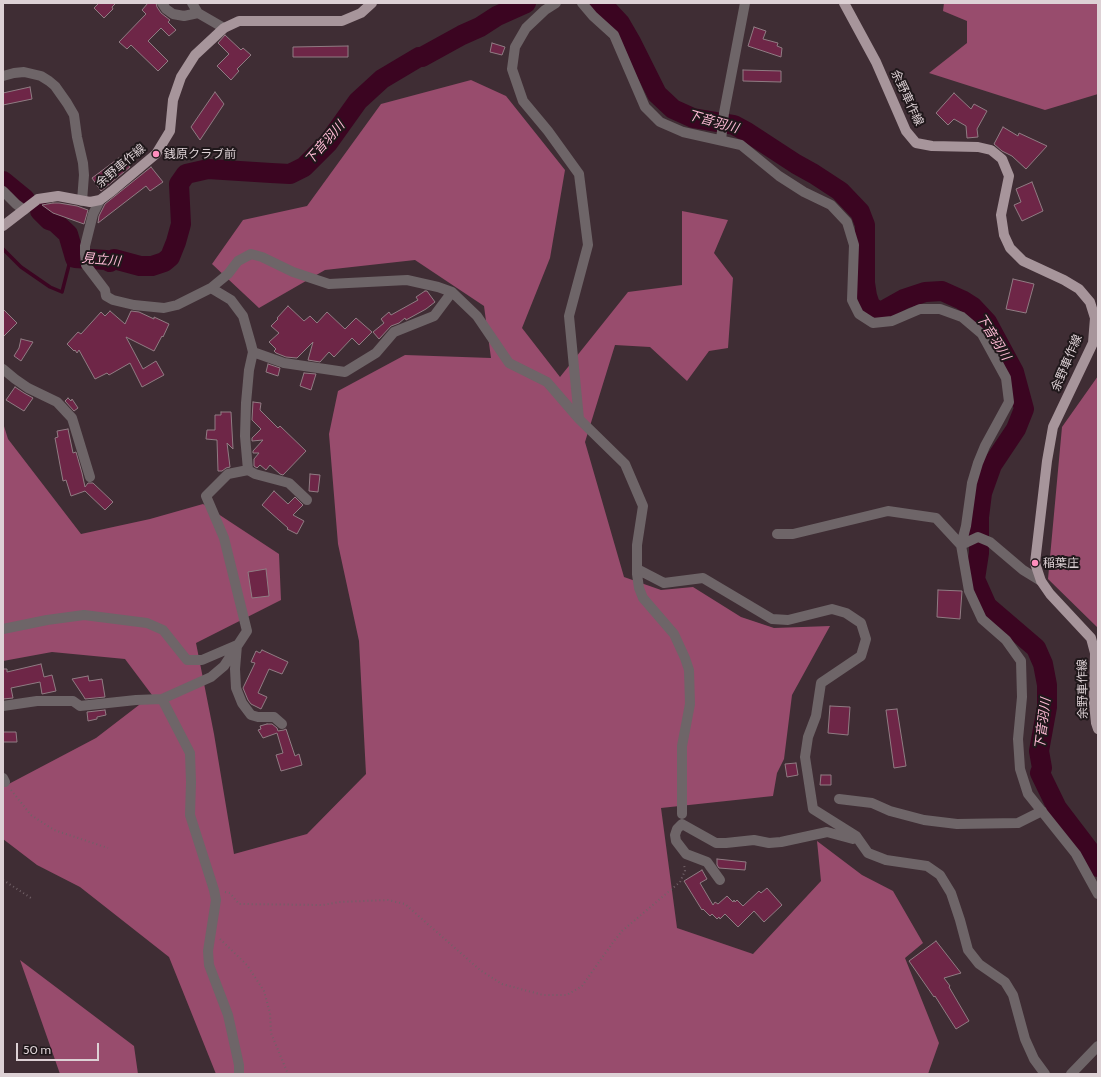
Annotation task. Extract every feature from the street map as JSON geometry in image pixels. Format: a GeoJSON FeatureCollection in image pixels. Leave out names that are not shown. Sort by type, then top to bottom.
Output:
{"type":"FeatureCollection","features":[{"type":"Feature","properties":{"kind":"main road","name":"余野車作線"},"geometry":{"type":"LineString","coordinates":[[3,226],[38,200],[58,196],[90,202],[100,200],[156,154],[170,131],[174,100],[181,77],[195,55],[224,28],[239,21],[342,20],[362,13],[372,3]]}},
{"type":"Feature","properties":{"kind":"main road","name":"余野車作線"},"geometry":{"type":"LineString","coordinates":[[844,3],[876,62],[906,131],[916,143],[932,146],[978,147],[991,150],[1002,159],[1009,176],[1001,215],[1004,235],[1010,248],[1023,261],[1064,280],[1079,289],[1090,302],[1095,318],[1093,343],[1053,427],[1047,461],[1035,563],[1041,581],[1050,594],[1091,638],[1095,653],[1094,703],[1098,729]]}},
{"type":"Feature","properties":{"kind":"street"},"geometry":{"type":"LineString","coordinates":[[162,3],[166,9],[173,14],[184,16],[198,13]]}},
{"type":"Feature","properties":{"kind":"street"},"geometry":{"type":"LineString","coordinates":[[192,3],[198,13],[224,28]]}},
{"type":"Feature","properties":{"kind":"street"},"geometry":{"type":"LineString","coordinates":[[556,3],[545,10],[526,28],[515,47],[512,69],[523,101],[548,131],[579,174],[588,245],[569,316],[580,419]]}},
{"type":"Feature","properties":{"kind":"street"},"geometry":{"type":"LineString","coordinates":[[582,3],[614,36],[645,107],[660,122],[683,132],[741,145],[779,176],[804,192],[831,205],[847,222],[854,244],[852,300],[859,314],[873,323],[892,321],[920,309],[940,310],[962,317],[982,334],[1006,378],[1009,402],[985,446],[978,462],[972,483],[966,526],[961,545],[969,590],[982,620],[1006,640],[1021,660],[1022,697],[1018,739],[1020,769],[1028,794],[1076,854],[1098,894]]}},
{"type":"Feature","properties":{"kind":"street"},"geometry":{"type":"LineString","coordinates":[[720,140],[745,3]]}},
{"type":"Feature","properties":{"kind":"street"},"geometry":{"type":"LineString","coordinates":[[3,76],[24,72],[41,76],[55,86],[67,103],[74,115],[83,163],[84,175],[82,201]]}},
{"type":"Feature","properties":{"kind":"street"},"geometry":{"type":"LineString","coordinates":[[3,191],[24,210]]}},
{"type":"Feature","properties":{"kind":"street"},"geometry":{"type":"LineString","coordinates":[[100,200],[93,214],[85,246],[86,260],[105,290],[106,296],[113,300],[134,305],[164,308],[177,306],[211,288],[228,274],[238,261],[251,254],[262,257],[293,272],[329,284],[407,280],[438,287],[452,292],[477,316],[509,363],[547,382],[580,419],[625,464],[643,506],[637,545],[639,588],[643,598],[674,634],[689,670],[690,704],[682,746],[682,814]]}},
{"type":"Feature","properties":{"kind":"street"},"geometry":{"type":"LineString","coordinates":[[211,288],[231,300],[243,316],[252,344],[253,352],[249,370],[246,403],[245,436],[248,470]]}},
{"type":"Feature","properties":{"kind":"street"},"geometry":{"type":"LineString","coordinates":[[253,352],[284,363],[345,372],[376,353],[394,332],[434,316],[452,292]]}},
{"type":"Feature","properties":{"kind":"street"},"geometry":{"type":"LineString","coordinates":[[3,369],[28,388],[57,402],[72,418],[90,477]]}},
{"type":"Feature","properties":{"kind":"street"},"geometry":{"type":"LineString","coordinates":[[3,706],[37,701],[73,701],[80,706],[136,700],[162,699],[211,677],[224,666],[247,631],[224,538],[206,496],[228,474],[248,470],[255,474],[289,483],[307,500]]}},
{"type":"Feature","properties":{"kind":"street"},"geometry":{"type":"LineString","coordinates":[[777,534],[793,534],[888,511],[936,518],[961,545]]}},
{"type":"Feature","properties":{"kind":"street"},"geometry":{"type":"LineString","coordinates":[[961,545],[978,537],[990,542],[1023,570],[1041,581]]}},
{"type":"Feature","properties":{"kind":"street"},"geometry":{"type":"LineString","coordinates":[[637,569],[664,583],[703,578],[772,619],[788,620],[832,610],[846,613],[860,623],[866,639],[861,656],[821,683],[816,716],[808,737],[805,757],[813,809],[856,836],[868,853],[886,860],[927,866],[940,875],[951,893],[968,950],[979,964],[1005,982],[1013,995],[1025,1039],[1034,1059],[1044,1074]]}},
{"type":"Feature","properties":{"kind":"street"},"geometry":{"type":"LineString","coordinates":[[3,629],[47,620],[84,615],[147,623],[163,630],[187,660],[202,660],[237,645]]}},
{"type":"Feature","properties":{"kind":"street"},"geometry":{"type":"LineString","coordinates":[[237,645],[235,669],[236,688],[242,703],[250,715],[258,717],[274,717],[282,724]]}},
{"type":"Feature","properties":{"kind":"street"},"geometry":{"type":"LineString","coordinates":[[162,699],[190,753],[190,815],[216,900],[208,951],[209,964],[228,1015],[239,1065],[239,1074]]}},
{"type":"Feature","properties":{"kind":"street"},"geometry":{"type":"LineString","coordinates":[[840,799],[872,803],[890,811],[924,820],[957,824],[1018,823],[1042,811]]}},
{"type":"Feature","properties":{"kind":"street"},"geometry":{"type":"LineString","coordinates":[[720,880],[707,862],[686,854],[681,849],[676,841],[675,835],[677,829],[682,824],[716,843],[754,840],[769,843],[780,842],[827,832],[847,836],[859,841]]}},
{"type":"Feature","properties":{"kind":"street"},"geometry":{"type":"LineString","coordinates":[[1071,1074],[1098,1046]]}},
{"type":"Feature","properties":{"kind":"path"},"geometry":{"type":"LineString","coordinates":[[4,780],[31,815],[54,830],[108,848]]}},
{"type":"Feature","properties":{"kind":"path"},"geometry":{"type":"LineString","coordinates":[[214,890],[230,893],[239,904],[323,905],[340,902],[388,900],[405,904],[480,970],[502,984],[543,995],[567,995],[582,986],[622,931],[680,882],[685,871],[681,849]]}},
{"type":"Feature","properties":{"kind":"path"},"geometry":{"type":"LineString","coordinates":[[3,880],[31,898]]}},
{"type":"Feature","properties":{"kind":"path"},"geometry":{"type":"LineString","coordinates":[[211,932],[247,965],[264,991],[270,1013],[271,1032],[288,1074]]}},
{"type":"Feature","properties":{"kind":"shaded area"},"geometry":{"type":"Polygon","coordinates":[[[944,3],[1098,3],[1098,94],[1045,110],[929,73],[967,43],[967,21],[943,11],[944,3]]]}},
{"type":"Feature","properties":{"kind":"shaded area"},"geometry":{"type":"Polygon","coordinates":[[[471,80],[506,96],[565,170],[550,258],[522,328],[560,377],[628,292],[682,285],[682,211],[728,220],[714,253],[733,278],[728,348],[709,351],[687,381],[650,347],[615,345],[585,442],[624,577],[661,590],[693,587],[741,617],[774,628],[830,626],[792,695],[784,759],[777,773],[773,796],[661,808],[677,928],[753,954],[821,881],[817,841],[862,875],[893,891],[923,943],[905,958],[939,1043],[928,1074],[216,1074],[169,957],[80,887],[37,865],[3,839],[3,787],[96,738],[152,695],[125,659],[52,652],[3,661],[3,423],[8,439],[81,534],[150,519],[203,504],[279,554],[281,600],[196,643],[214,734],[234,854],[307,834],[366,774],[359,641],[338,544],[329,434],[338,391],[405,355],[491,358],[484,306],[415,260],[325,270],[259,308],[212,264],[243,220],[307,206],[381,104],[471,80]]]}},
{"type":"Feature","properties":{"kind":"shaded area"},"geometry":{"type":"Polygon","coordinates":[[[1098,376],[1098,628],[1048,579],[1062,427],[1098,376]]]}},
{"type":"Feature","properties":{"kind":"shaded area"},"geometry":{"type":"Polygon","coordinates":[[[20,960],[134,1046],[138,1074],[60,1074],[20,960]]]}},
{"type":"Feature","properties":{"kind":"building"},"geometry":{"type":"Polygon","coordinates":[[[99,3],[116,3],[112,7],[113,9],[104,18],[94,8],[99,3]]]}},
{"type":"Feature","properties":{"kind":"building"},"geometry":{"type":"Polygon","coordinates":[[[148,3],[156,3],[161,13],[170,20],[168,22],[176,30],[169,36],[161,28],[148,41],[168,61],[158,71],[131,45],[127,49],[119,42],[146,14],[142,10],[148,3]]]}},
{"type":"Feature","properties":{"kind":"building"},"geometry":{"type":"Polygon","coordinates":[[[754,27],[766,31],[763,39],[778,43],[777,46],[782,48],[781,57],[748,46],[754,27]]]}},
{"type":"Feature","properties":{"kind":"building"},"geometry":{"type":"Polygon","coordinates":[[[225,35],[241,50],[243,48],[251,55],[237,69],[239,71],[231,80],[217,66],[229,54],[218,43],[225,35]]]}},
{"type":"Feature","properties":{"kind":"building"},"geometry":{"type":"Polygon","coordinates":[[[492,43],[505,47],[502,55],[490,52],[492,43]]]}},
{"type":"Feature","properties":{"kind":"building"},"geometry":{"type":"Polygon","coordinates":[[[348,46],[348,57],[293,57],[293,47],[348,46]]]}},
{"type":"Feature","properties":{"kind":"building"},"geometry":{"type":"Polygon","coordinates":[[[743,70],[781,71],[781,82],[743,81],[743,70]]]}},
{"type":"Feature","properties":{"kind":"building"},"geometry":{"type":"Polygon","coordinates":[[[30,87],[32,99],[3,105],[3,93],[30,87]]]}},
{"type":"Feature","properties":{"kind":"building"},"geometry":{"type":"Polygon","coordinates":[[[215,92],[224,104],[200,140],[191,127],[215,92]]]}},
{"type":"Feature","properties":{"kind":"building"},"geometry":{"type":"Polygon","coordinates":[[[954,93],[971,109],[974,104],[987,111],[977,129],[978,137],[967,138],[966,126],[954,119],[948,125],[936,113],[954,93]]]}},
{"type":"Feature","properties":{"kind":"building"},"geometry":{"type":"Polygon","coordinates":[[[1003,127],[1018,136],[1019,133],[1047,146],[1026,169],[1012,156],[1002,151],[994,144],[1003,127]]]}},
{"type":"Feature","properties":{"kind":"building"},"geometry":{"type":"Polygon","coordinates":[[[119,158],[123,163],[125,161],[130,167],[101,191],[92,178],[119,158]]]}},
{"type":"Feature","properties":{"kind":"building"},"geometry":{"type":"Polygon","coordinates":[[[151,167],[163,182],[150,191],[146,186],[98,223],[99,216],[105,204],[151,167]]]}},
{"type":"Feature","properties":{"kind":"building"},"geometry":{"type":"Polygon","coordinates":[[[1032,182],[1043,211],[1022,221],[1014,205],[1021,202],[1016,189],[1032,182]]]}},
{"type":"Feature","properties":{"kind":"building"},"geometry":{"type":"Polygon","coordinates":[[[53,203],[77,206],[88,210],[84,224],[53,213],[42,205],[53,203]]]}},
{"type":"Feature","properties":{"kind":"building"},"geometry":{"type":"Polygon","coordinates":[[[1013,279],[1034,284],[1026,313],[1006,309],[1013,279]]]}},
{"type":"Feature","properties":{"kind":"building"},"geometry":{"type":"Polygon","coordinates":[[[427,291],[435,302],[426,309],[406,320],[405,318],[399,323],[391,326],[379,339],[373,332],[384,323],[381,319],[389,312],[391,315],[418,300],[416,297],[427,291]]]}},
{"type":"Feature","properties":{"kind":"building"},"geometry":{"type":"Polygon","coordinates":[[[288,306],[304,321],[310,316],[317,323],[327,312],[345,329],[356,318],[372,332],[359,345],[352,338],[334,357],[329,352],[320,362],[308,360],[313,342],[297,358],[286,357],[276,353],[274,351],[276,349],[269,342],[279,333],[271,326],[288,306]]]}},
{"type":"Feature","properties":{"kind":"building"},"geometry":{"type":"Polygon","coordinates":[[[3,309],[17,323],[3,337],[3,309]]]}},
{"type":"Feature","properties":{"kind":"building"},"geometry":{"type":"Polygon","coordinates":[[[110,311],[125,324],[131,311],[139,312],[154,319],[154,317],[169,324],[154,351],[126,337],[143,369],[156,361],[164,375],[142,387],[130,363],[109,375],[107,373],[95,379],[79,350],[77,353],[67,344],[78,332],[81,334],[101,312],[105,316],[110,311]]]}},
{"type":"Feature","properties":{"kind":"building"},"geometry":{"type":"Polygon","coordinates":[[[21,339],[33,342],[21,361],[14,356],[19,348],[21,339]]]}},
{"type":"Feature","properties":{"kind":"building"},"geometry":{"type":"Polygon","coordinates":[[[268,364],[280,368],[278,376],[266,372],[268,364]]]}},
{"type":"Feature","properties":{"kind":"building"},"geometry":{"type":"Polygon","coordinates":[[[304,373],[316,374],[311,390],[300,386],[304,373]]]}},
{"type":"Feature","properties":{"kind":"building"},"geometry":{"type":"Polygon","coordinates":[[[15,387],[33,398],[24,411],[6,400],[15,387]]]}},
{"type":"Feature","properties":{"kind":"building"},"geometry":{"type":"Polygon","coordinates":[[[68,398],[71,401],[72,399],[78,408],[74,411],[65,401],[68,398]]]}},
{"type":"Feature","properties":{"kind":"building"},"geometry":{"type":"Polygon","coordinates":[[[253,402],[261,403],[260,410],[278,428],[280,426],[306,451],[283,475],[270,465],[266,470],[260,465],[257,468],[254,466],[254,459],[259,453],[253,453],[253,451],[263,440],[252,441],[252,438],[261,429],[252,420],[253,402]]]}},
{"type":"Feature","properties":{"kind":"building"},"geometry":{"type":"Polygon","coordinates":[[[221,412],[231,412],[233,449],[227,443],[230,467],[222,471],[218,471],[217,440],[206,439],[207,430],[215,430],[215,415],[221,415],[221,412]]]}},
{"type":"Feature","properties":{"kind":"building"},"geometry":{"type":"Polygon","coordinates":[[[68,429],[73,453],[76,452],[85,487],[88,483],[93,483],[113,502],[105,510],[85,491],[71,496],[66,480],[63,481],[55,438],[58,437],[57,431],[68,429]]]}},
{"type":"Feature","properties":{"kind":"building"},"geometry":{"type":"Polygon","coordinates":[[[310,474],[320,475],[318,492],[309,491],[310,474]]]}},
{"type":"Feature","properties":{"kind":"building"},"geometry":{"type":"Polygon","coordinates":[[[274,491],[288,504],[295,497],[303,505],[293,515],[304,521],[297,534],[287,529],[288,528],[262,505],[274,491]]]}},
{"type":"Feature","properties":{"kind":"building"},"geometry":{"type":"Polygon","coordinates":[[[266,569],[269,596],[252,598],[248,572],[266,569]]]}},
{"type":"Feature","properties":{"kind":"building"},"geometry":{"type":"Polygon","coordinates":[[[938,590],[962,591],[960,619],[937,617],[938,590]]]}},
{"type":"Feature","properties":{"kind":"building"},"geometry":{"type":"Polygon","coordinates":[[[262,650],[288,662],[282,674],[269,669],[258,693],[267,697],[261,709],[251,704],[243,688],[255,663],[251,662],[256,651],[260,653],[262,650]]]}},
{"type":"Feature","properties":{"kind":"building"},"geometry":{"type":"Polygon","coordinates":[[[41,664],[44,677],[52,675],[56,691],[42,694],[40,682],[11,688],[13,698],[3,699],[3,669],[7,669],[7,672],[41,664]]]}},
{"type":"Feature","properties":{"kind":"building"},"geometry":{"type":"Polygon","coordinates":[[[88,676],[89,681],[102,679],[105,697],[85,699],[72,679],[88,676]]]}},
{"type":"Feature","properties":{"kind":"building"},"geometry":{"type":"Polygon","coordinates":[[[830,706],[850,707],[848,735],[828,733],[830,706]]]}},
{"type":"Feature","properties":{"kind":"building"},"geometry":{"type":"Polygon","coordinates":[[[897,709],[906,766],[894,768],[886,710],[897,709]]]}},
{"type":"Feature","properties":{"kind":"building"},"geometry":{"type":"Polygon","coordinates":[[[105,710],[106,715],[88,721],[87,712],[105,710]]]}},
{"type":"Feature","properties":{"kind":"building"},"geometry":{"type":"Polygon","coordinates":[[[272,724],[278,731],[286,729],[295,756],[299,754],[302,765],[281,771],[276,755],[283,753],[277,733],[263,738],[258,730],[261,729],[260,726],[272,724]]]}},
{"type":"Feature","properties":{"kind":"building"},"geometry":{"type":"Polygon","coordinates":[[[3,732],[16,732],[17,742],[3,742],[3,732]]]}},
{"type":"Feature","properties":{"kind":"building"},"geometry":{"type":"Polygon","coordinates":[[[796,763],[798,775],[787,777],[785,764],[796,763]]]}},
{"type":"Feature","properties":{"kind":"building"},"geometry":{"type":"Polygon","coordinates":[[[821,775],[831,775],[831,785],[820,785],[821,775]]]}},
{"type":"Feature","properties":{"kind":"building"},"geometry":{"type":"Polygon","coordinates":[[[717,859],[746,862],[745,870],[719,868],[717,865],[717,859]]]}},
{"type":"Feature","properties":{"kind":"building"},"geometry":{"type":"Polygon","coordinates":[[[702,870],[707,879],[700,883],[713,905],[715,902],[718,904],[727,896],[733,902],[734,900],[735,902],[737,900],[743,906],[759,891],[761,893],[767,888],[782,905],[764,922],[754,911],[738,927],[725,914],[720,919],[719,917],[717,919],[712,914],[710,916],[703,909],[702,910],[684,881],[702,870]]]}},
{"type":"Feature","properties":{"kind":"building"},"geometry":{"type":"Polygon","coordinates":[[[936,941],[961,973],[944,978],[969,1021],[956,1029],[935,996],[934,997],[909,961],[936,941]]]}},
{"type":"Feature","properties":{"kind":"waterway","name":"下音羽川"},"geometry":{"type":"LineString","coordinates":[[40,211],[49,220],[55,222],[68,234],[75,258],[106,260],[110,262],[114,259],[140,266],[152,266],[164,262],[170,257],[181,224],[179,184],[186,174],[208,169],[290,174],[304,167],[328,143],[358,101],[382,79],[419,57],[422,57],[480,27],[497,16],[526,3]]}},
{"type":"Feature","properties":{"kind":"waterway","name":"下音羽川"},"geometry":{"type":"LineString","coordinates":[[599,3],[620,23],[657,94],[673,109],[693,118],[734,125],[747,132],[840,191],[860,212],[865,225],[865,283],[867,296],[870,305],[879,313],[904,299],[925,292],[942,291],[973,307],[987,322],[1014,372],[1024,409],[1016,429],[992,465],[982,493],[979,517],[979,553],[975,579],[987,606],[1036,648],[1043,664],[1047,685],[1047,707],[1039,751],[1042,768],[1040,773],[1057,808],[1095,858],[1098,867]]}},
{"type":"Feature","properties":{"kind":"waterway","name":"見立川"},"geometry":{"type":"LineString","coordinates":[[3,181],[25,199]]}},
{"type":"Feature","properties":{"kind":"waterway"},"geometry":{"type":"LineString","coordinates":[[3,249],[21,267],[50,287],[62,292],[69,265],[75,258]]}},
{"type":"Feature","properties":{"kind":"place","name":"銭原クラブ前"},"geometry":{"type":"Point","coordinates":[156,154]}},
{"type":"Feature","properties":{"kind":"place","name":"稲葉庄"},"geometry":{"type":"Point","coordinates":[1035,563]}}]}
